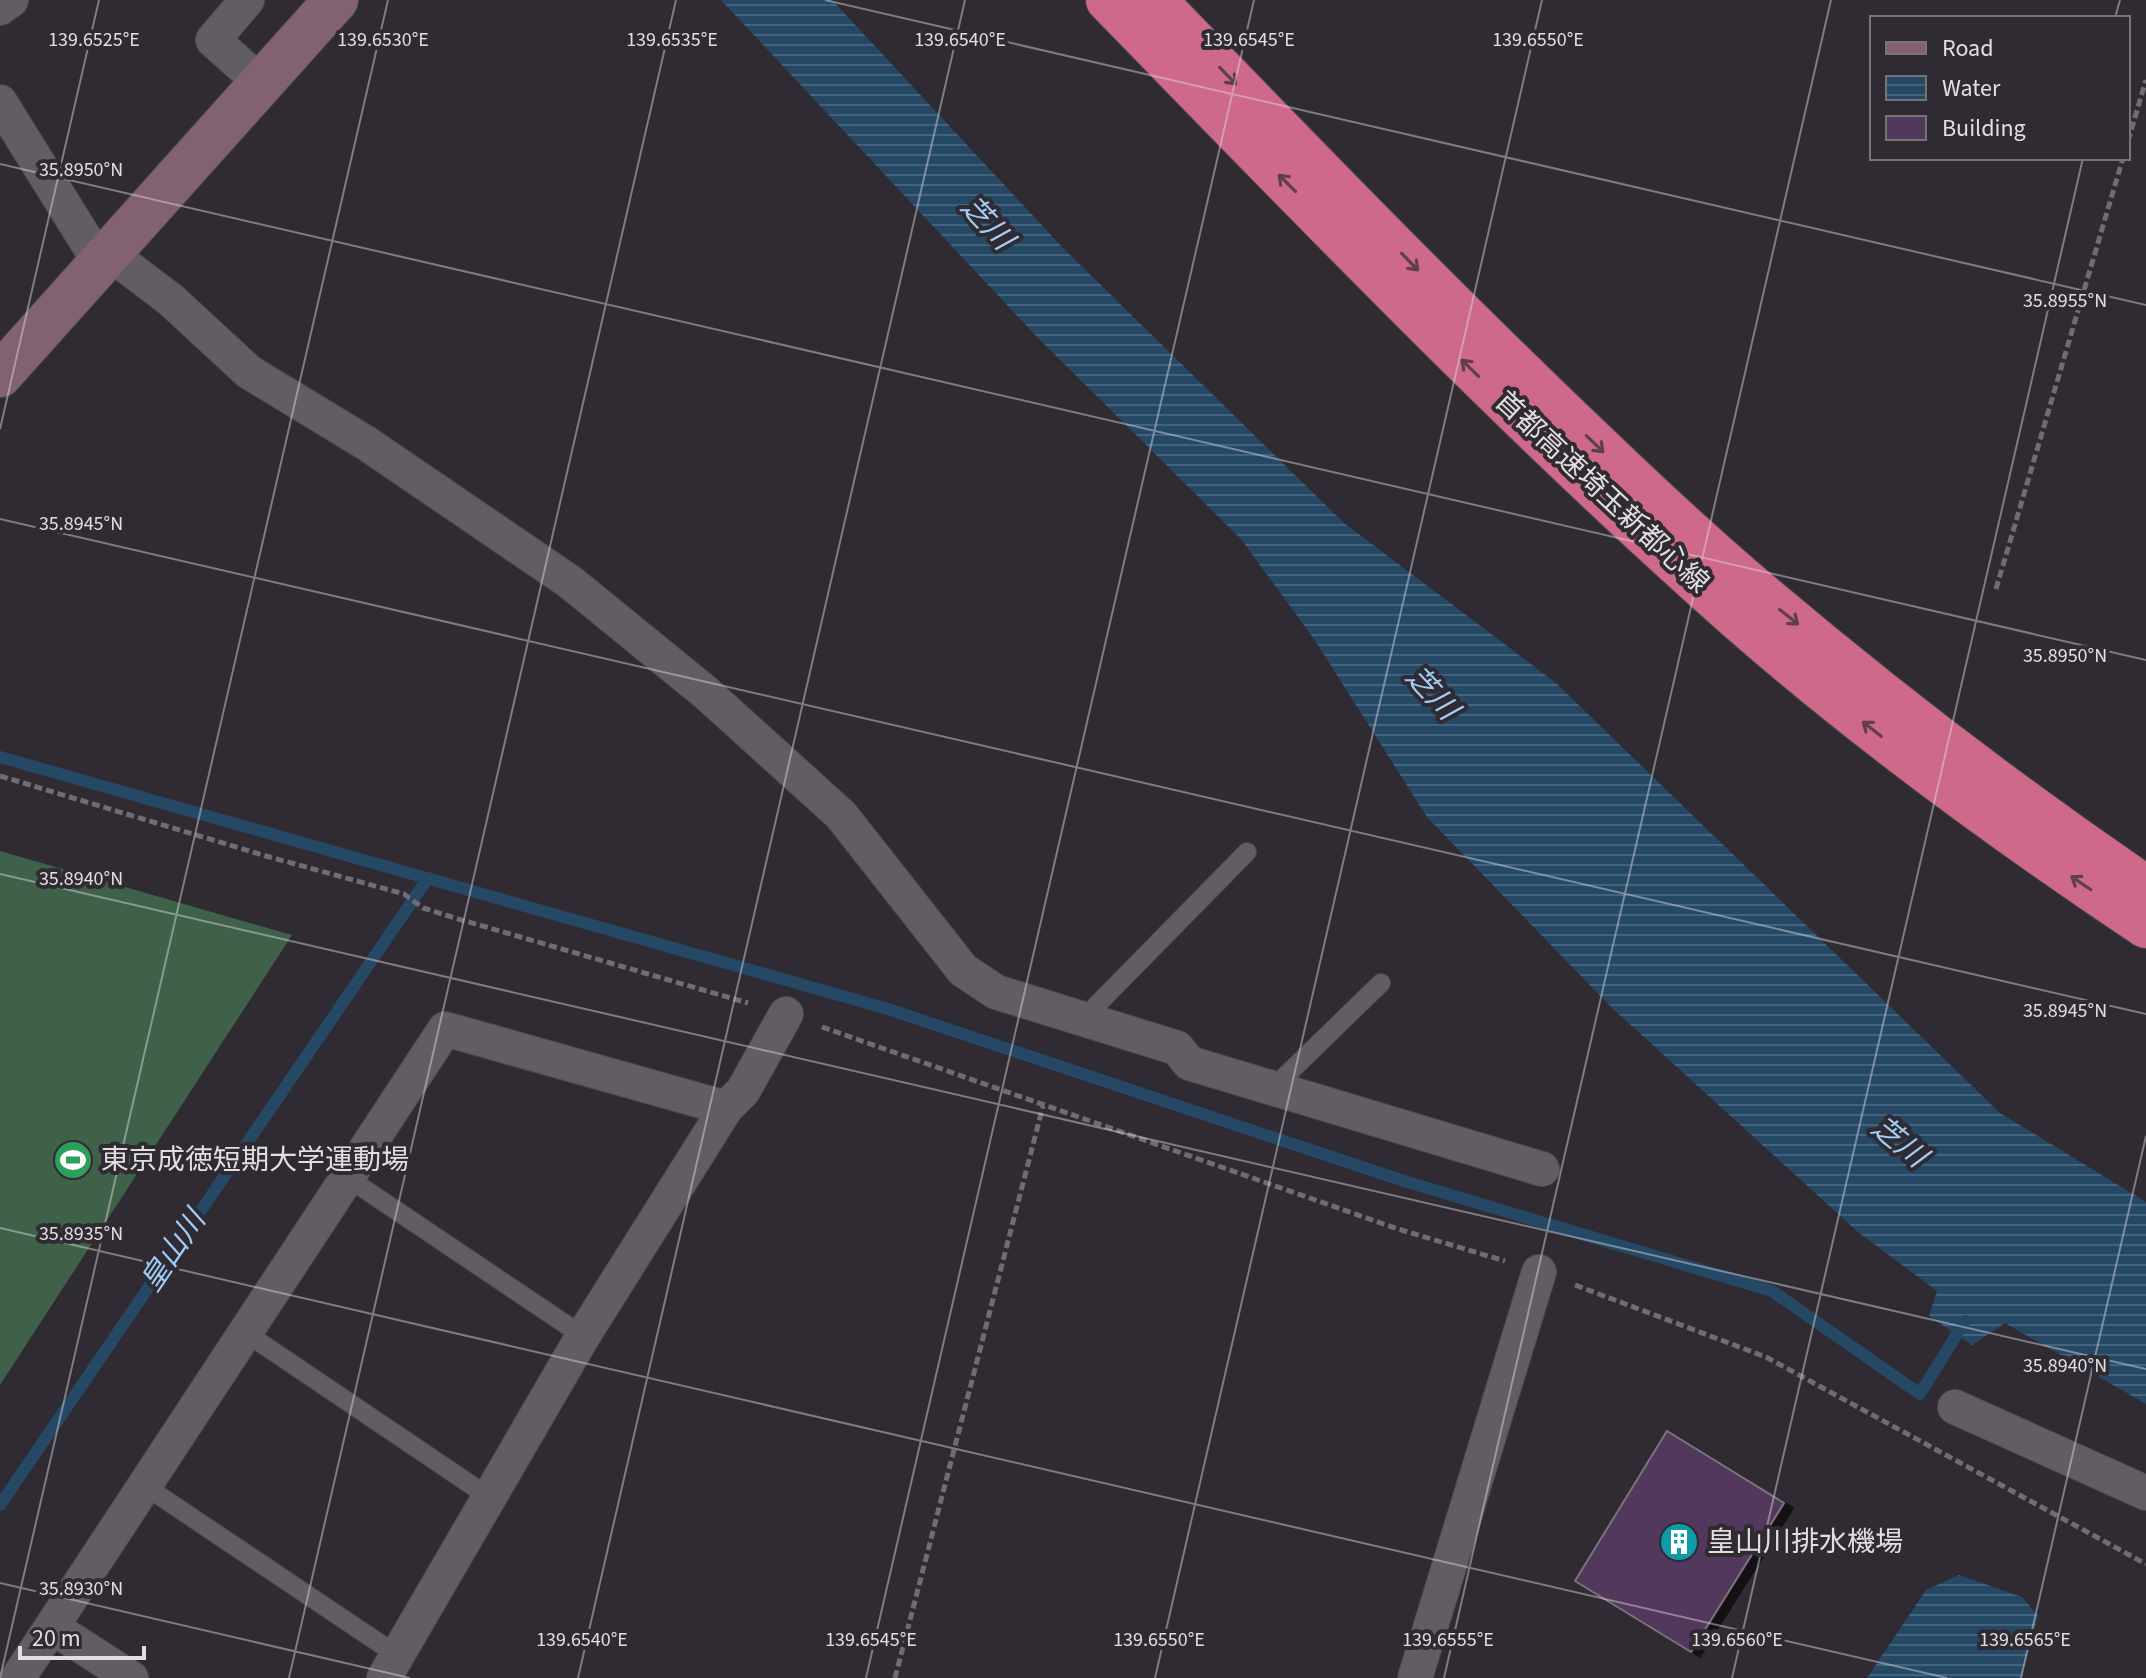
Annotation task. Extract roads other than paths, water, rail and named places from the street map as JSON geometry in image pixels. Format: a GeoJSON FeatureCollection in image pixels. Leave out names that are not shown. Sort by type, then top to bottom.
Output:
{"type":"FeatureCollection","features":[{"type":"Feature","properties":{"kind":"highway","name":"首都高速埼玉新都心線"},"geometry":{"type":"LineString","coordinates":[[1108,0],[1448,347],[1607,501],[1735,616],[1868,726],[2026,846],[2146,926]]}},
{"type":"Feature","properties":{"kind":"highway","name":"首都高速埼玉新都心線"},"geometry":{"type":"LineString","coordinates":[[1154,0],[1461,315],[1630,477],[1744,580],[1890,700],[2046,820],[2146,888]]}},
{"type":"Feature","properties":{"kind":"street"},"geometry":{"type":"LineString","coordinates":[[0,8],[11,0]]}},
{"type":"Feature","properties":{"kind":"street"},"geometry":{"type":"LineString","coordinates":[[247,0],[213,40],[260,82]]}},
{"type":"Feature","properties":{"kind":"street"},"geometry":{"type":"LineString","coordinates":[[0,375],[336,0]]}},
{"type":"Feature","properties":{"kind":"street"},"geometry":{"type":"LineString","coordinates":[[0,102],[105,258],[171,300],[249,372],[366,443],[570,582],[705,692],[841,815],[963,970],[996,992],[1177,1048],[1189,1063],[1542,1169]]}},
{"type":"Feature","properties":{"kind":"street"},"geometry":{"type":"LineString","coordinates":[[390,1666],[583,1336],[726,1108],[743,1091],[786,1014]]}},
{"type":"Feature","properties":{"kind":"street"},"geometry":{"type":"LineString","coordinates":[[18,1678],[445,1029],[726,1108]]}},
{"type":"Feature","properties":{"kind":"street"},"geometry":{"type":"LineString","coordinates":[[1415,1678],[1539,1272]]}},
{"type":"Feature","properties":{"kind":"street"},"geometry":{"type":"LineString","coordinates":[[1955,1407],[2146,1493]]}},
{"type":"Feature","properties":{"kind":"street"},"geometry":{"type":"LineString","coordinates":[[52,1627],[131,1678]]}},
{"type":"Feature","properties":{"kind":"lane"},"geometry":{"type":"LineString","coordinates":[[1083,1019],[1247,852]]}},
{"type":"Feature","properties":{"kind":"lane"},"geometry":{"type":"LineString","coordinates":[[1273,1088],[1381,983]]}},
{"type":"Feature","properties":{"kind":"lane"},"geometry":{"type":"LineString","coordinates":[[348,1178],[583,1336]]}},
{"type":"Feature","properties":{"kind":"lane"},"geometry":{"type":"LineString","coordinates":[[246,1333],[489,1497]]}},
{"type":"Feature","properties":{"kind":"lane"},"geometry":{"type":"LineString","coordinates":[[145,1486],[390,1666]]}},
{"type":"Feature","properties":{"kind":"water","name":"芝川"},"geometry":{"type":"Polygon","coordinates":[[[721,0],[832,0],[1063,248],[1344,523],[1556,683],[2000,1113],[2146,1202],[2146,1404],[2005,1323],[1972,1345],[1929,1316],[1937,1291],[1858,1232],[1612,1008],[1427,817],[1314,639],[1241,539],[1037,337],[721,0]]]}},
{"type":"Feature","properties":{"kind":"water"},"geometry":{"type":"Polygon","coordinates":[[[1959,1575],[2022,1597],[2038,1616],[2021,1678],[1867,1678],[1926,1590],[1959,1575]]]}},
{"type":"Feature","properties":{"kind":"waterway"},"geometry":{"type":"LineString","coordinates":[[0,757],[888,1009],[1404,1181],[1772,1291],[1920,1394],[1965,1321]]}},
{"type":"Feature","properties":{"kind":"waterway","name":"皇山川"},"geometry":{"type":"LineString","coordinates":[[0,1505],[428,878]]}},
{"type":"Feature","properties":{"kind":"place","name":"東京成徳短期大学運動場"},"geometry":{"type":"Point","coordinates":[73,1160]}},
{"type":"Feature","properties":{"kind":"place","name":"皇山川排水機場"},"geometry":{"type":"Point","coordinates":[1679,1542]}}]}
